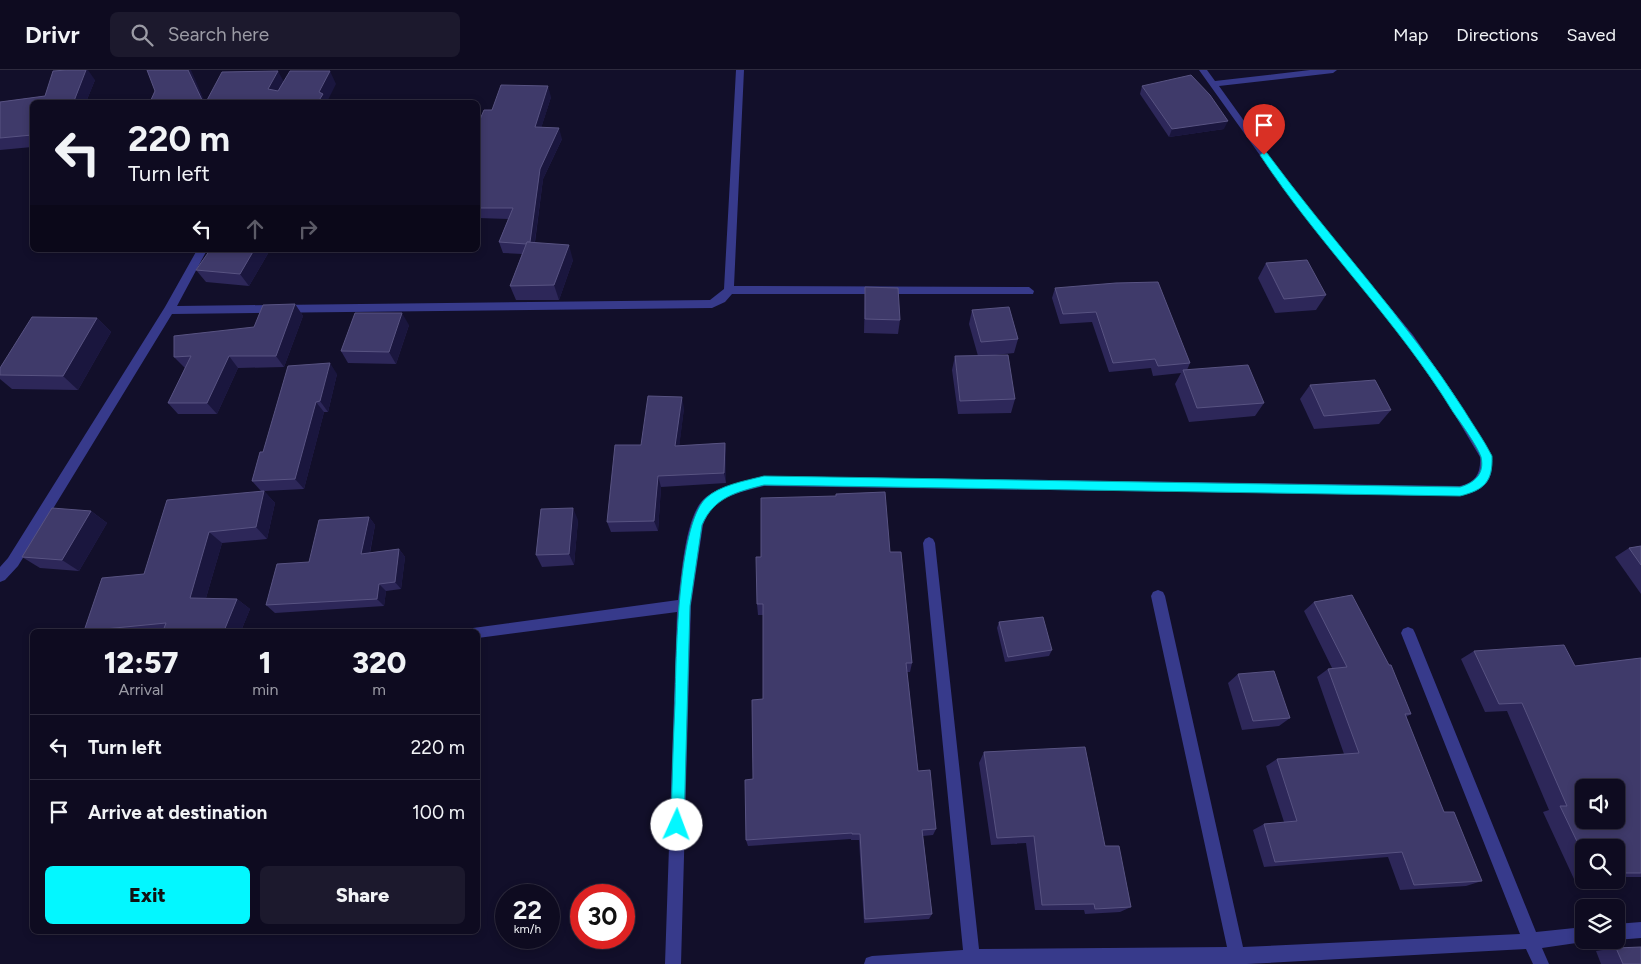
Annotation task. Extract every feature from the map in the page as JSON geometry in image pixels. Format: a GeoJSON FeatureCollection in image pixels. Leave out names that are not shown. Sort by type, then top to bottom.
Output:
{"type":"FeatureCollection","features":[{"type":"Feature","properties":{"kind":"street"},"geometry":{"type":"LineString","coordinates":[[169,310],[712,304],[721,299],[729,290],[740,70]]}},
{"type":"Feature","properties":{"kind":"street"},"geometry":{"type":"LineString","coordinates":[[673,964],[684,606],[697,525],[702,511],[710,502],[735,488],[764,481],[1460,491],[1474,488],[1483,479],[1487,467],[1486,456],[1451,398],[1409,338],[1295,198],[1203,70]]}},
{"type":"Feature","properties":{"kind":"street"},"geometry":{"type":"LineString","coordinates":[[1213,84],[1333,70]]}},
{"type":"Feature","properties":{"kind":"street"},"geometry":{"type":"LineString","coordinates":[[0,576],[13,562],[169,310],[201,252]]}},
{"type":"Feature","properties":{"kind":"street"},"geometry":{"type":"LineString","coordinates":[[729,290],[1029,290]]}},
{"type":"Feature","properties":{"kind":"street"},"geometry":{"type":"LineString","coordinates":[[929,543],[973,960]]}},
{"type":"Feature","properties":{"kind":"street"},"geometry":{"type":"LineString","coordinates":[[1158,596],[1238,960]]}},
{"type":"Feature","properties":{"kind":"street"},"geometry":{"type":"LineString","coordinates":[[480,632],[684,606]]}},
{"type":"Feature","properties":{"kind":"street"},"geometry":{"type":"LineString","coordinates":[[1408,633],[1540,964]]}},
{"type":"Feature","properties":{"kind":"street"},"geometry":{"type":"LineString","coordinates":[[1625,931],[1641,930]]}},
{"type":"Feature","properties":{"kind":"street"},"geometry":{"type":"LineString","coordinates":[[872,964],[973,960],[1238,960],[1531,941],[1575,936]]}},
{"type":"Feature","properties":{"kind":"building"},"geometry":{"type":"Polygon","coordinates":[[[86,70],[74,100],[30,100],[30,135],[0,138],[0,102],[45,96],[53,71],[86,70]]]}},
{"type":"Feature","properties":{"kind":"building"},"geometry":{"type":"Polygon","coordinates":[[[147,70],[188,70],[202,100],[151,100],[155,91],[147,70]]]}},
{"type":"Feature","properties":{"kind":"building"},"geometry":{"type":"Polygon","coordinates":[[[278,71],[268,89],[278,91],[290,71],[330,71],[319,92],[323,94],[319,100],[207,100],[222,72],[278,71]]]}},
{"type":"Feature","properties":{"kind":"building"},"geometry":{"type":"Polygon","coordinates":[[[1191,75],[1210,95],[1228,121],[1172,129],[1142,86],[1191,75]]]}},
{"type":"Feature","properties":{"kind":"building"},"geometry":{"type":"Polygon","coordinates":[[[501,85],[548,86],[535,127],[559,128],[540,169],[530,242],[526,244],[499,242],[513,208],[480,208],[480,119],[484,110],[492,110],[501,85]]]}},
{"type":"Feature","properties":{"kind":"building"},"geometry":{"type":"Polygon","coordinates":[[[527,242],[569,245],[554,285],[510,286],[527,242]]]}},
{"type":"Feature","properties":{"kind":"building"},"geometry":{"type":"Polygon","coordinates":[[[209,252],[253,252],[240,274],[196,270],[209,252]]]}},
{"type":"Feature","properties":{"kind":"building"},"geometry":{"type":"Polygon","coordinates":[[[1307,260],[1326,295],[1284,299],[1266,263],[1307,260]]]}},
{"type":"Feature","properties":{"kind":"building"},"geometry":{"type":"Polygon","coordinates":[[[1158,282],[1190,363],[1158,366],[1155,359],[1113,363],[1096,312],[1063,314],[1055,288],[1116,283],[1158,282]]]}},
{"type":"Feature","properties":{"kind":"building"},"geometry":{"type":"Polygon","coordinates":[[[865,287],[898,288],[900,320],[865,319],[865,287]]]}},
{"type":"Feature","properties":{"kind":"building"},"geometry":{"type":"Polygon","coordinates":[[[295,304],[276,356],[229,356],[207,403],[168,403],[191,356],[174,357],[174,336],[254,327],[263,305],[295,304]]]}},
{"type":"Feature","properties":{"kind":"building"},"geometry":{"type":"Polygon","coordinates":[[[1009,307],[1018,339],[981,342],[972,310],[1009,307]]]}},
{"type":"Feature","properties":{"kind":"building"},"geometry":{"type":"Polygon","coordinates":[[[355,313],[402,313],[389,352],[341,351],[355,313]]]}},
{"type":"Feature","properties":{"kind":"building"},"geometry":{"type":"Polygon","coordinates":[[[32,317],[97,318],[63,376],[0,375],[0,368],[32,317]]]}},
{"type":"Feature","properties":{"kind":"building"},"geometry":{"type":"Polygon","coordinates":[[[1008,355],[1015,399],[960,401],[955,356],[1008,355]]]}},
{"type":"Feature","properties":{"kind":"building"},"geometry":{"type":"Polygon","coordinates":[[[330,363],[320,401],[316,402],[295,479],[252,481],[260,452],[263,452],[288,366],[330,363]]]}},
{"type":"Feature","properties":{"kind":"building"},"geometry":{"type":"Polygon","coordinates":[[[1248,365],[1264,403],[1197,408],[1183,370],[1248,365]]]}},
{"type":"Feature","properties":{"kind":"building"},"geometry":{"type":"Polygon","coordinates":[[[1375,380],[1391,410],[1324,416],[1310,385],[1375,380]]]}},
{"type":"Feature","properties":{"kind":"building"},"geometry":{"type":"Polygon","coordinates":[[[648,396],[682,397],[675,446],[725,443],[724,473],[658,476],[654,521],[607,522],[615,445],[641,445],[648,396]]]}},
{"type":"Feature","properties":{"kind":"building"},"geometry":{"type":"Polygon","coordinates":[[[264,491],[256,527],[209,532],[190,598],[237,599],[225,629],[164,629],[166,623],[85,629],[102,578],[144,574],[167,500],[264,491]]]}},
{"type":"Feature","properties":{"kind":"building"},"geometry":{"type":"Polygon","coordinates":[[[885,492],[890,552],[901,552],[912,663],[906,663],[918,771],[930,770],[936,829],[922,830],[932,914],[865,919],[860,834],[746,840],[745,780],[753,779],[752,700],[763,699],[763,604],[757,604],[756,557],[761,557],[761,498],[836,496],[836,494],[885,492]]]}},
{"type":"Feature","properties":{"kind":"building"},"geometry":{"type":"Polygon","coordinates":[[[52,508],[91,511],[62,560],[22,557],[52,508]]]}},
{"type":"Feature","properties":{"kind":"building"},"geometry":{"type":"Polygon","coordinates":[[[573,508],[569,554],[536,555],[541,509],[573,508]]]}},
{"type":"Feature","properties":{"kind":"building"},"geometry":{"type":"Polygon","coordinates":[[[369,517],[361,554],[399,549],[395,582],[379,584],[377,599],[266,605],[277,564],[309,562],[319,520],[369,517]]]}},
{"type":"Feature","properties":{"kind":"building"},"geometry":{"type":"Polygon","coordinates":[[[1641,546],[1641,565],[1629,548],[1641,546]]]}},
{"type":"Feature","properties":{"kind":"building"},"geometry":{"type":"Polygon","coordinates":[[[1352,595],[1389,665],[1391,665],[1411,714],[1405,714],[1444,812],[1454,812],[1482,881],[1414,885],[1402,852],[1275,862],[1264,824],[1297,821],[1277,759],[1359,753],[1328,669],[1347,667],[1314,602],[1352,595]]]}},
{"type":"Feature","properties":{"kind":"building"},"geometry":{"type":"Polygon","coordinates":[[[1043,617],[1052,650],[1008,657],[999,622],[1043,617]]]}},
{"type":"Feature","properties":{"kind":"building"},"geometry":{"type":"Polygon","coordinates":[[[1564,645],[1575,666],[1641,658],[1641,873],[1625,873],[1625,839],[1576,839],[1560,806],[1567,806],[1522,703],[1499,704],[1474,651],[1564,645]]]}},
{"type":"Feature","properties":{"kind":"building"},"geometry":{"type":"Polygon","coordinates":[[[1274,671],[1290,718],[1253,721],[1238,674],[1274,671]]]}},
{"type":"Feature","properties":{"kind":"building"},"geometry":{"type":"Polygon","coordinates":[[[1085,747],[1105,846],[1119,846],[1131,907],[1095,909],[1094,904],[1042,905],[1034,836],[997,838],[984,752],[1085,747]]]}},
{"type":"Feature","properties":{"kind":"building"},"geometry":{"type":"Polygon","coordinates":[[[1641,947],[1641,964],[1623,964],[1616,949],[1641,947]]]}},
{"type":"Feature","properties":{"kind":"route"},"geometry":{"type":"LineString","coordinates":[[677,825],[684,606],[697,525],[702,511],[710,502],[735,488],[764,481],[1460,491],[1474,488],[1483,479],[1487,467],[1486,456],[1451,398],[1409,338],[1295,198],[1264,155]]}}]}
